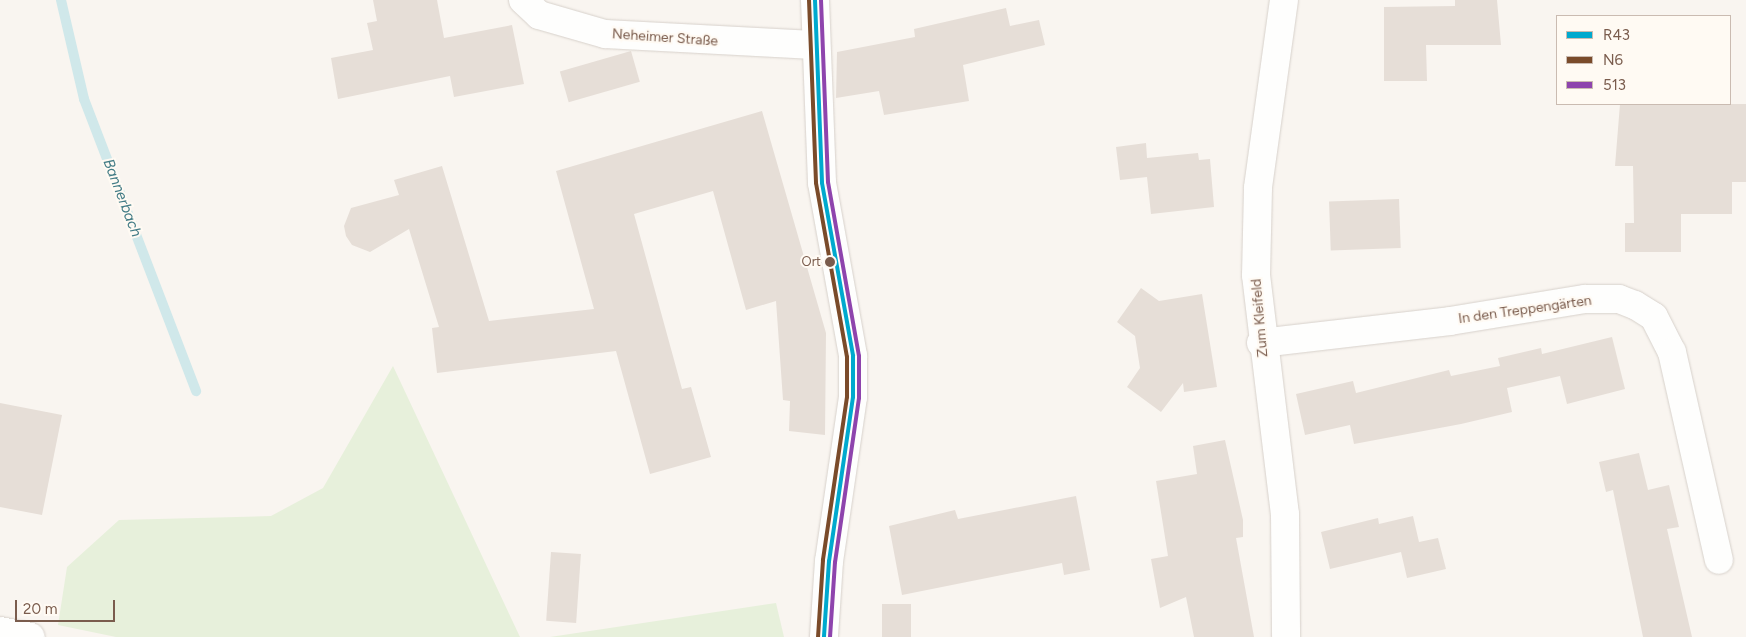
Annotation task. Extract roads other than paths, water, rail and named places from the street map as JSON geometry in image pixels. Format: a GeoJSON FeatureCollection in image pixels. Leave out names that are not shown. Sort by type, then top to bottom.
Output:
{"type":"FeatureCollection","features":[{"type":"Feature","properties":{"kind":"street","name":"Neheimer Straße"},"geometry":{"type":"LineString","coordinates":[[523,0],[539,15],[605,34],[814,45]]}},
{"type":"Feature","properties":{"kind":"street"},"geometry":{"type":"LineString","coordinates":[[815,0],[814,45],[822,183],[853,356],[853,396],[829,562],[824,637]]}},
{"type":"Feature","properties":{"kind":"street","name":"Zum Kleifeld"},"geometry":{"type":"LineString","coordinates":[[1284,0],[1258,188],[1256,275],[1261,343],[1284,514],[1286,637]]}},
{"type":"Feature","properties":{"kind":"street","name":"In den Treppengärten"},"geometry":{"type":"LineString","coordinates":[[1261,343],[1450,321],[1585,300],[1619,300],[1635,305],[1654,317],[1672,352],[1719,560]]}},
{"type":"Feature","properties":{"kind":"street"},"geometry":{"type":"LineString","coordinates":[[0,631],[30,637]]}},
{"type":"Feature","properties":{"kind":"waterway","name":"Bannerbach"},"geometry":{"type":"LineString","coordinates":[[61,0],[84,99],[196,391]]}},
{"type":"Feature","properties":{"kind":"place","name":"Ort"},"geometry":{"type":"Point","coordinates":[830,262]}}]}
